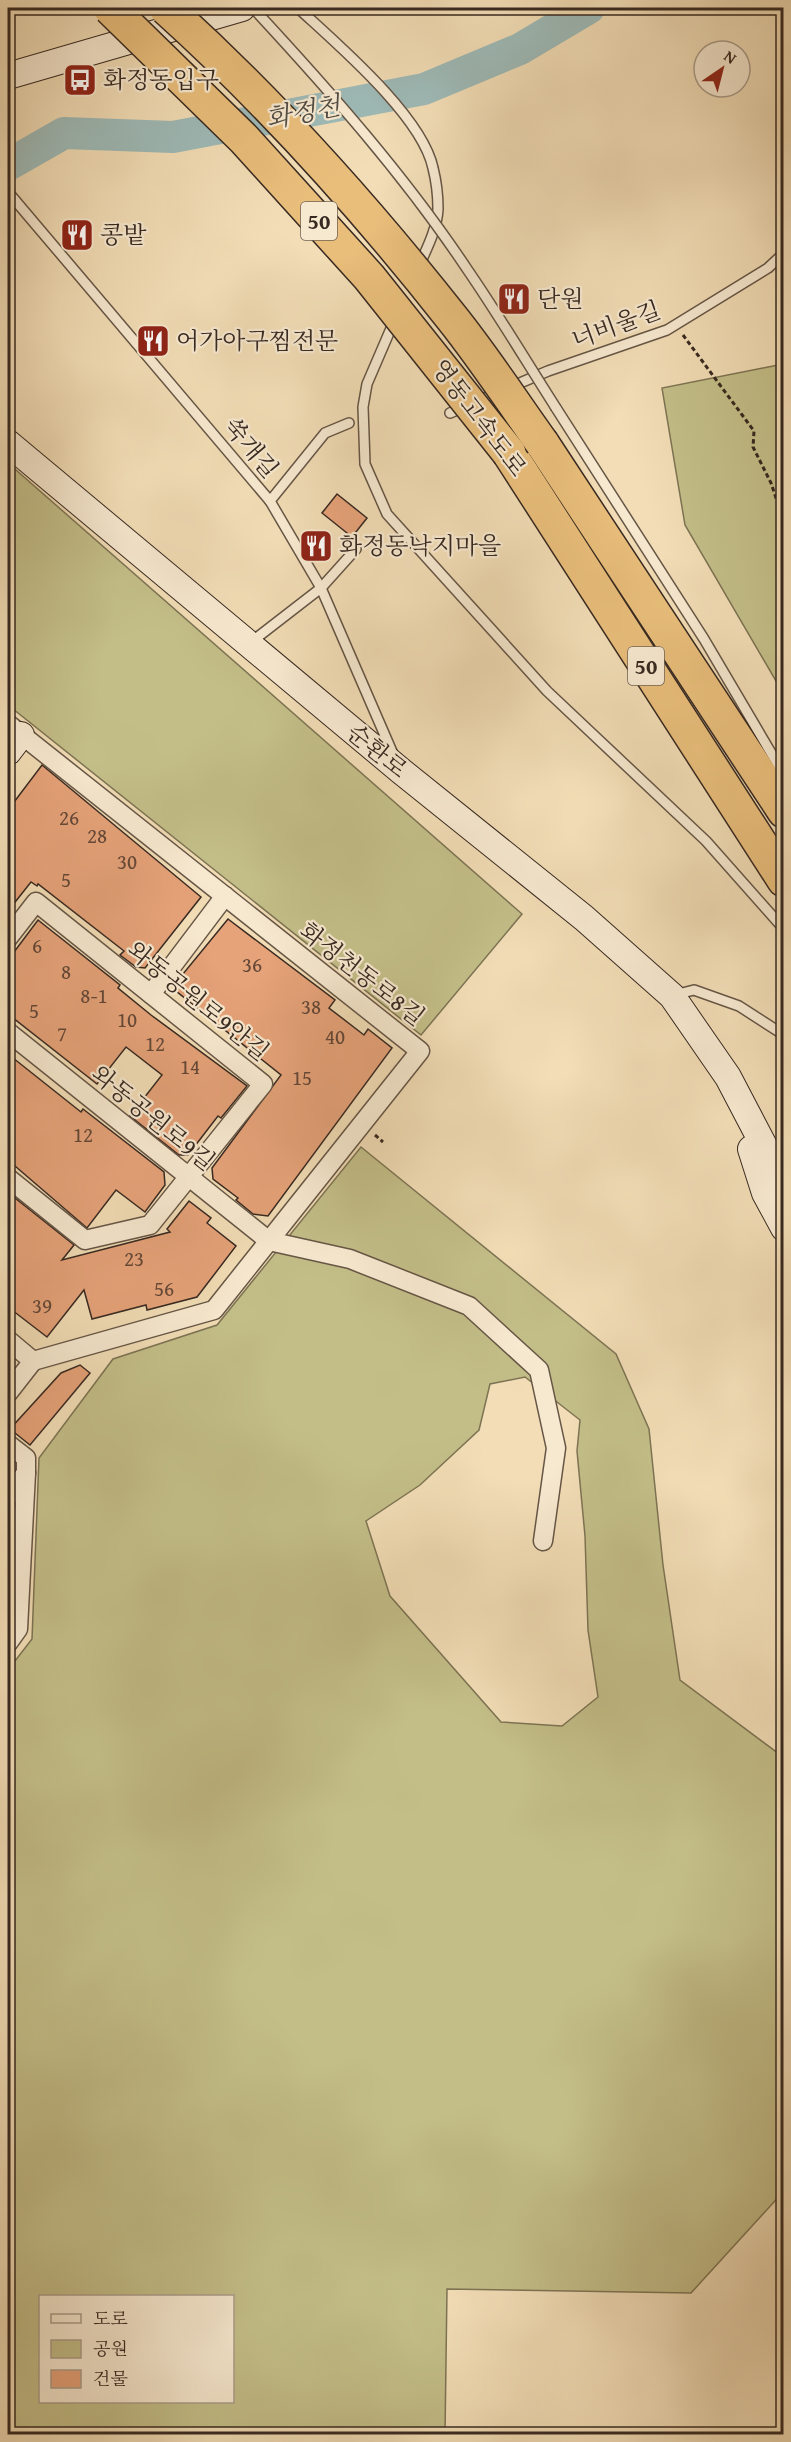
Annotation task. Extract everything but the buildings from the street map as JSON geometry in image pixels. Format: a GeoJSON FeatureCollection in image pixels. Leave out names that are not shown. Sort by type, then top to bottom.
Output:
{"type":"FeatureCollection","features":[{"type":"Feature","properties":{"kind":"highway","name":"영동고속도로"},"geometry":{"type":"LineString","coordinates":[[110,8],[244,139],[369,278],[509,453],[783,880]]}},
{"type":"Feature","properties":{"kind":"highway","name":"영동고속도로"},"geometry":{"type":"LineString","coordinates":[[166,8],[218,55],[357,205],[453,318],[542,443],[783,811]]}},
{"type":"Feature","properties":{"kind":"main road"},"geometry":{"type":"LineString","coordinates":[[8,76],[242,8]]}},
{"type":"Feature","properties":{"kind":"main road","name":"순환로"},"geometry":{"type":"LineString","coordinates":[[8,443],[248,645],[584,918],[672,996],[728,1077],[783,1184]]}},
{"type":"Feature","properties":{"kind":"main road","name":"순환로"},"geometry":{"type":"LineString","coordinates":[[728,1077],[765,1193],[783,1228]]}},
{"type":"Feature","properties":{"kind":"street","name":"화정천동로8길"},"geometry":{"type":"LineString","coordinates":[[12,737],[225,896],[420,1051],[214,1311],[33,1361]]}},
{"type":"Feature","properties":{"kind":"street"},"geometry":{"type":"LineString","coordinates":[[151,994],[225,896]]}},
{"type":"Feature","properties":{"kind":"street","name":"와동공원로9안길"},"geometry":{"type":"LineString","coordinates":[[8,938],[36,902],[263,1084],[150,1225],[85,1240],[8,1178]]}},
{"type":"Feature","properties":{"kind":"street","name":"와동공원로9길"},"geometry":{"type":"LineString","coordinates":[[8,1032],[268,1241]]}},
{"type":"Feature","properties":{"kind":"street"},"geometry":{"type":"LineString","coordinates":[[268,1241],[350,1259],[469,1306],[539,1370],[556,1448],[543,1541]]}},
{"type":"Feature","properties":{"kind":"street"},"geometry":{"type":"LineString","coordinates":[[8,1340],[33,1361],[8,1393]]}},
{"type":"Feature","properties":{"kind":"street"},"geometry":{"type":"LineString","coordinates":[[8,1444],[26,1458],[18,1629],[8,1643]]}},
{"type":"Feature","properties":{"kind":"street"},"geometry":{"type":"LineString","coordinates":[[8,1497],[26,1473]]}},
{"type":"Feature","properties":{"kind":"lane"},"geometry":{"type":"LineString","coordinates":[[253,8],[309,68],[400,177],[466,268],[704,639],[777,763],[783,780]]}},
{"type":"Feature","properties":{"kind":"lane"},"geometry":{"type":"LineString","coordinates":[[298,8],[344,51],[404,114],[423,144],[433,167],[438,211],[432,238],[411,286]]}},
{"type":"Feature","properties":{"kind":"lane","name":"쑥개길"},"geometry":{"type":"LineString","coordinates":[[8,192],[270,501],[321,588],[401,771]]}},
{"type":"Feature","properties":{"kind":"lane","name":"너비울길"},"geometry":{"type":"LineString","coordinates":[[450,412],[548,371],[676,324],[768,268],[783,253]]}},
{"type":"Feature","properties":{"kind":"lane"},"geometry":{"type":"LineString","coordinates":[[402,305],[367,384],[363,407],[365,464],[387,514],[547,691],[706,841],[783,930]]}},
{"type":"Feature","properties":{"kind":"lane"},"geometry":{"type":"LineString","coordinates":[[270,501],[325,433],[349,423]]}},
{"type":"Feature","properties":{"kind":"lane"},"geometry":{"type":"LineString","coordinates":[[248,645],[321,588],[356,549]]}},
{"type":"Feature","properties":{"kind":"lane"},"geometry":{"type":"LineString","coordinates":[[672,996],[694,990],[740,1006],[783,1035]]}},
{"type":"Feature","properties":{"kind":"path"},"geometry":{"type":"LineString","coordinates":[[676,324],[696,356],[754,431],[753,447],[771,483],[783,522]]}},
{"type":"Feature","properties":{"kind":"green space"},"geometry":{"type":"Polygon","coordinates":[[[784,364],[783,693],[685,525],[662,388],[784,364]]]}},
{"type":"Feature","properties":{"kind":"green space"},"geometry":{"type":"Polygon","coordinates":[[[8,463],[522,914],[421,1035],[8,705],[8,463]]]}},
{"type":"Feature","properties":{"kind":"green space"},"geometry":{"type":"Polygon","coordinates":[[[361,1147],[616,1354],[649,1429],[663,1565],[680,1680],[783,1757],[783,2192],[691,2293],[447,2289],[445,2434],[8,2434],[8,1670],[32,1639],[39,1458],[113,1359],[217,1325],[361,1147]],[[525,1377],[490,1384],[479,1430],[420,1485],[366,1521],[390,1596],[501,1722],[562,1726],[598,1697],[588,1630],[585,1536],[577,1451],[580,1420],[525,1377]]]}},
{"type":"Feature","properties":{"kind":"waterway","name":"화정천"},"geometry":{"type":"LineString","coordinates":[[8,165],[64,133],[173,137],[424,89],[520,49],[589,8]]}},
{"type":"Feature","properties":{"kind":"place","name":"화정동입구"},"geometry":{"type":"Point","coordinates":[80,80]}},
{"type":"Feature","properties":{"kind":"place","name":"콩밭"},"geometry":{"type":"Point","coordinates":[77,235]}},
{"type":"Feature","properties":{"kind":"place","name":"단원"},"geometry":{"type":"Point","coordinates":[514,299]}},
{"type":"Feature","properties":{"kind":"place","name":"어가아구찜전문"},"geometry":{"type":"Point","coordinates":[153,341]}},
{"type":"Feature","properties":{"kind":"place","name":"화정동낙지마을"},"geometry":{"type":"Point","coordinates":[316,546]}}]}
